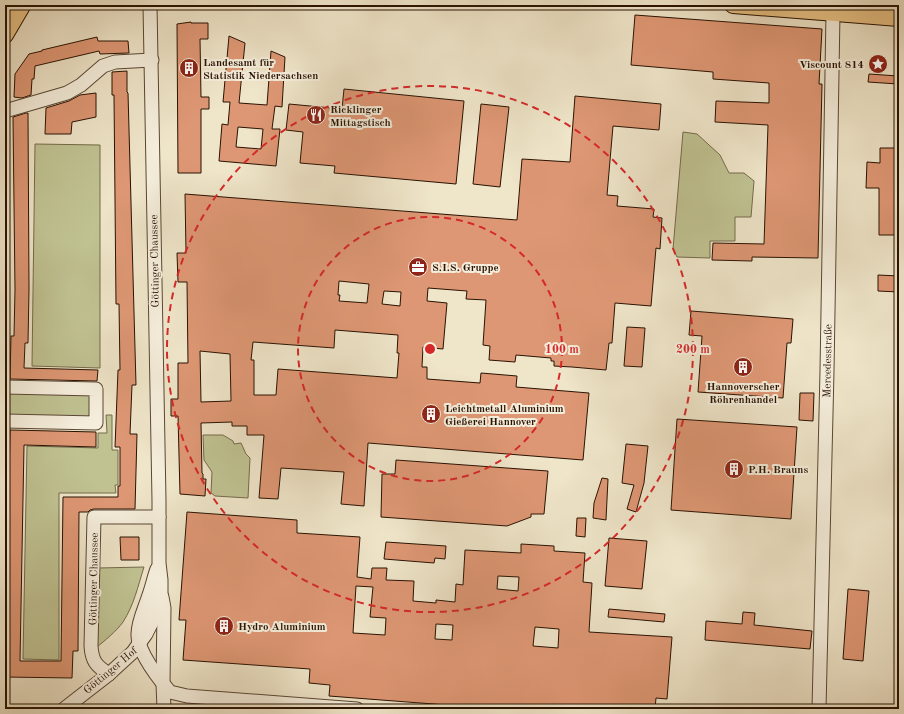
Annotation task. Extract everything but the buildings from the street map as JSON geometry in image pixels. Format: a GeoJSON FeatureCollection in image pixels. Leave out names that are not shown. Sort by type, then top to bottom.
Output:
{"type":"FeatureCollection","features":[{"type":"Feature","properties":{"kind":"main road"},"geometry":{"type":"LineString","coordinates":[[5,12],[22,5]]}},
{"type":"Feature","properties":{"kind":"main road"},"geometry":{"type":"LineString","coordinates":[[5,35],[22,5]]}},
{"type":"Feature","properties":{"kind":"main road"},"geometry":{"type":"LineString","coordinates":[[733,5],[899,18]]}},
{"type":"Feature","properties":{"kind":"street","name":"Göttinger Chaussee"},"geometry":{"type":"LineString","coordinates":[[150,5],[159,517],[158,563],[164,608],[163,684]]}},
{"type":"Feature","properties":{"kind":"street","name":"Mercedesstraße"},"geometry":{"type":"LineString","coordinates":[[819,709],[827,371],[833,13]]}},
{"type":"Feature","properties":{"kind":"street"},"geometry":{"type":"LineString","coordinates":[[5,111],[67,93],[81,85],[104,66],[115,62],[152,60]]}},
{"type":"Feature","properties":{"kind":"street"},"geometry":{"type":"LineString","coordinates":[[5,387],[96,389],[96,423],[5,421]]}},
{"type":"Feature","properties":{"kind":"street","name":"Göttinger Chaussee"},"geometry":{"type":"LineString","coordinates":[[109,674],[96,664],[92,656],[91,638],[94,517],[159,517]]}},
{"type":"Feature","properties":{"kind":"street","name":"Göttinger Chaussee"},"geometry":{"type":"LineString","coordinates":[[139,645],[139,626],[158,563]]}},
{"type":"Feature","properties":{"kind":"street","name":"Göttinger Chaussee"},"geometry":{"type":"LineString","coordinates":[[139,645],[152,622],[161,594]]}},
{"type":"Feature","properties":{"kind":"street","name":"Göttinger Hof"},"geometry":{"type":"LineString","coordinates":[[64,709],[109,674],[139,645],[163,684]]}},
{"type":"Feature","properties":{"kind":"street"},"geometry":{"type":"LineString","coordinates":[[163,684],[164,709]]}},
{"type":"Feature","properties":{"kind":"street"},"geometry":{"type":"LineString","coordinates":[[163,684],[170,692],[187,696],[357,709]]}},
{"type":"Feature","properties":{"kind":"green space"},"geometry":{"type":"Polygon","coordinates":[[[683,132],[697,134],[720,155],[729,173],[744,173],[754,181],[751,217],[735,217],[735,241],[710,241],[710,258],[677,257],[673,249],[683,132]]]}},
{"type":"Feature","properties":{"kind":"green space"},"geometry":{"type":"Polygon","coordinates":[[[35,144],[100,145],[100,368],[32,366],[35,144]]]}},
{"type":"Feature","properties":{"kind":"green space"},"geometry":{"type":"Polygon","coordinates":[[[5,390],[93,392],[93,419],[5,418],[5,390]]]}},
{"type":"Feature","properties":{"kind":"green space"},"geometry":{"type":"Polygon","coordinates":[[[106,415],[112,415],[112,450],[118,450],[118,485],[115,485],[116,493],[59,493],[59,660],[23,659],[27,446],[98,448],[98,433],[107,433],[106,415]]]}},
{"type":"Feature","properties":{"kind":"green space"},"geometry":{"type":"Polygon","coordinates":[[[203,435],[223,435],[233,441],[234,444],[241,443],[246,454],[250,458],[248,498],[215,496],[211,493],[212,472],[204,460],[203,435]]]}},
{"type":"Feature","properties":{"kind":"green space"},"geometry":{"type":"Polygon","coordinates":[[[144,567],[138,588],[127,616],[114,633],[96,648],[98,568],[144,567]]]}},
{"type":"Feature","properties":{"kind":"place","name":"Viscount 814"},"geometry":{"type":"Point","coordinates":[878,64]}},
{"type":"Feature","properties":{"kind":"place","name":"Landesamt für Statistik Niedersachsen"},"geometry":{"type":"Point","coordinates":[189,68]}},
{"type":"Feature","properties":{"kind":"place","name":"Ricklinger Mittagstisch"},"geometry":{"type":"Point","coordinates":[316,115]}},
{"type":"Feature","properties":{"kind":"place","name":"S.I.S. Gruppe"},"geometry":{"type":"Point","coordinates":[418,267]}},
{"type":"Feature","properties":{"kind":"place","name":"Hannoverscher Röhrenhandel"},"geometry":{"type":"Point","coordinates":[743,367]}},
{"type":"Feature","properties":{"kind":"place","name":"Leichtmetall Aluminium Gießerei Hannover"},"geometry":{"type":"Point","coordinates":[431,414]}},
{"type":"Feature","properties":{"kind":"place","name":"P.H. Brauns"},"geometry":{"type":"Point","coordinates":[734,469]}},
{"type":"Feature","properties":{"kind":"place","name":"Hydro Aluminium"},"geometry":{"type":"Point","coordinates":[224,626]}}]}
